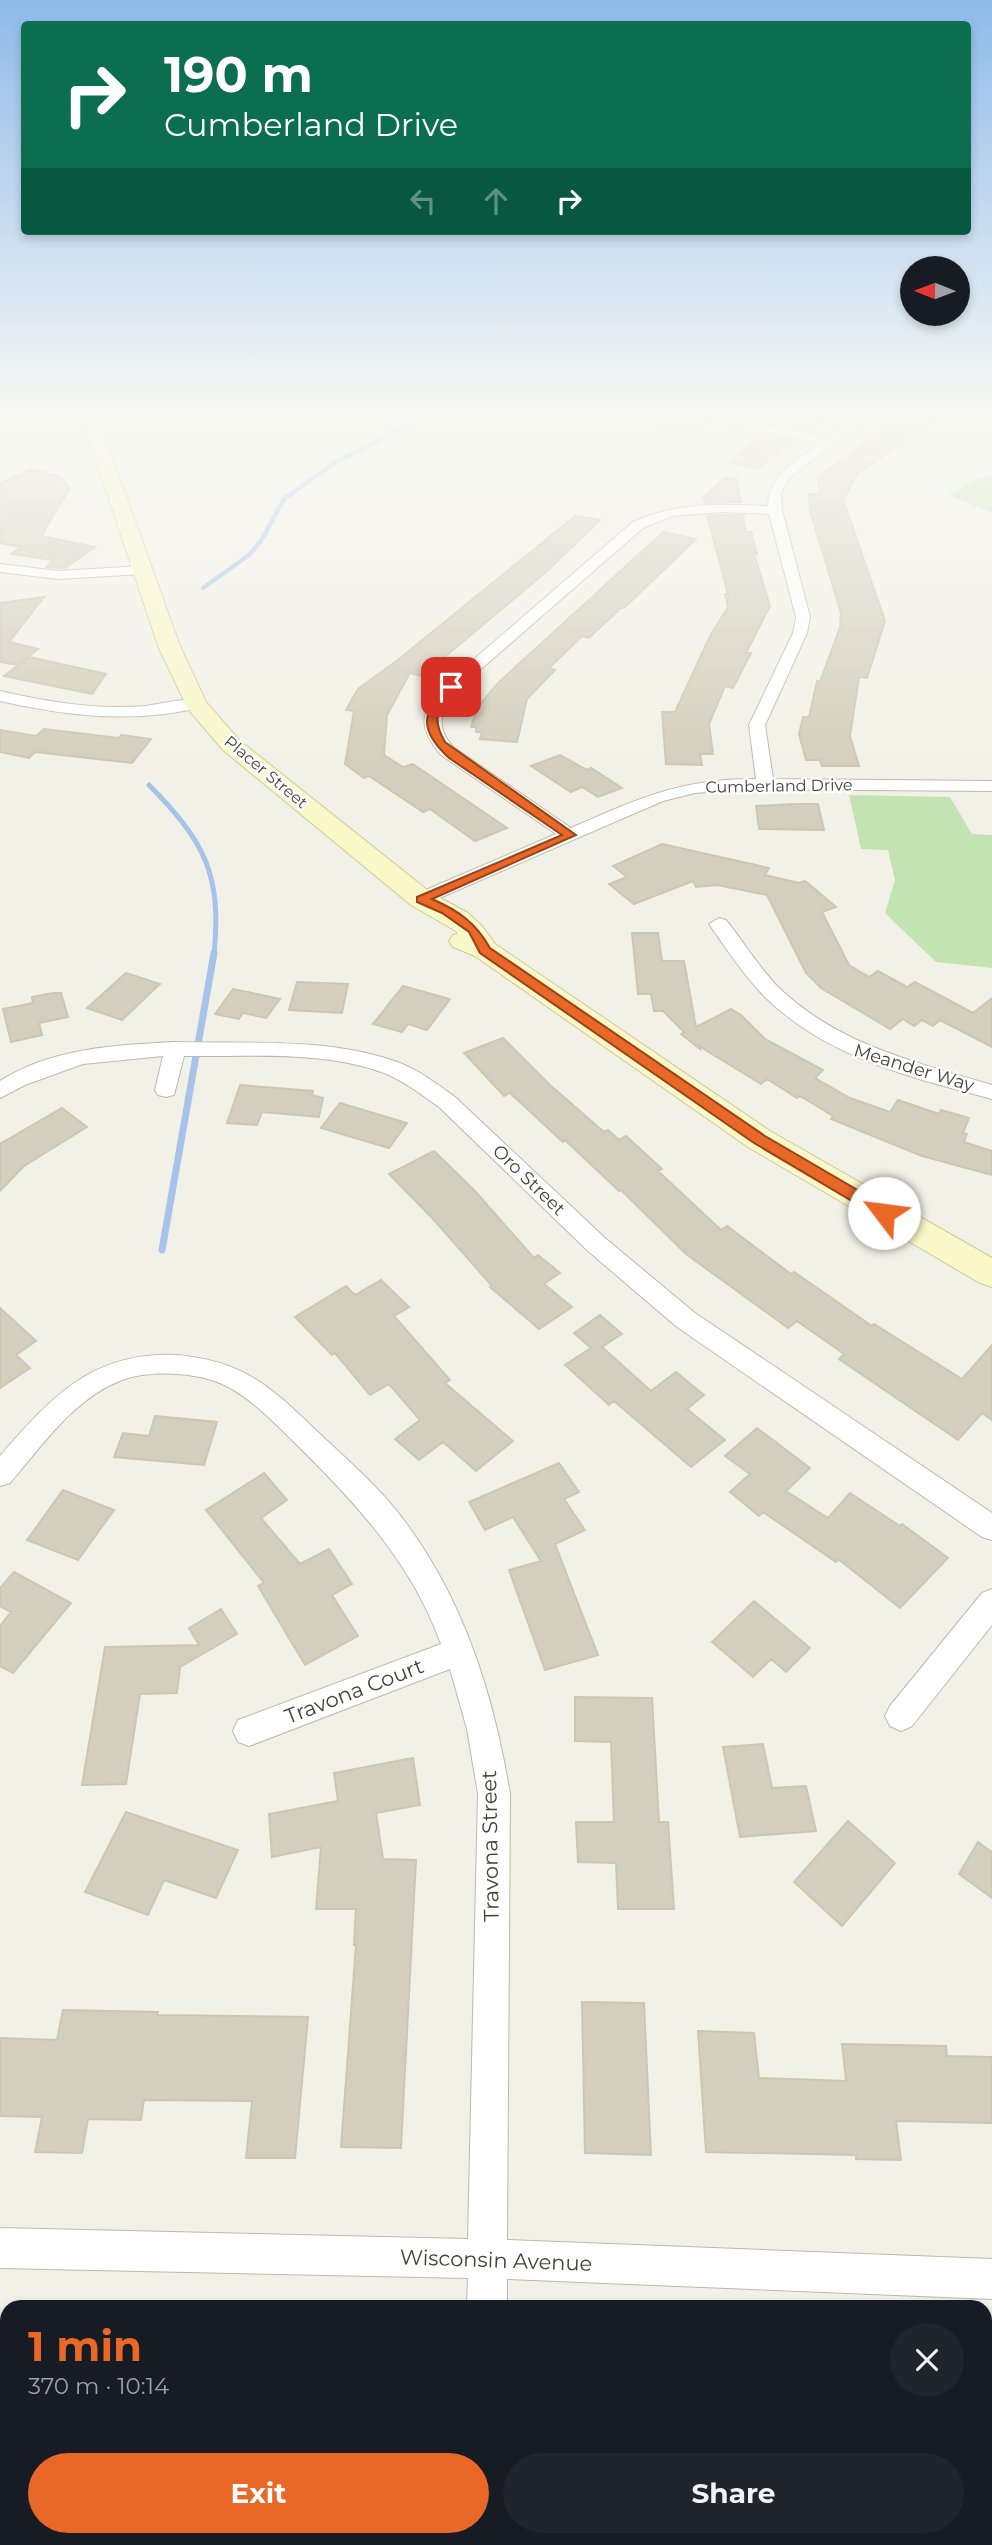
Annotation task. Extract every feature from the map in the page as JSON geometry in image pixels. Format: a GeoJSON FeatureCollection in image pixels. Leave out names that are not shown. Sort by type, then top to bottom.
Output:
{"type":"FeatureCollection","features":[{"type":"Feature","properties":{"kind":"main road","name":"Placer Street"},"geometry":{"type":"LineString","coordinates":[[129,531],[169,646],[196,704],[231,745],[421,899],[429,919],[456,938],[485,950],[760,1139],[992,1274]]}},
{"type":"Feature","properties":{"kind":"street"},"geometry":{"type":"LineString","coordinates":[[570,835],[447,751],[432,729],[431,716],[437,703],[451,687],[631,531]]}},
{"type":"Feature","properties":{"kind":"street"},"geometry":{"type":"LineString","coordinates":[[765,784],[757,725],[800,633],[803,617],[780,531]]}},
{"type":"Feature","properties":{"kind":"street"},"geometry":{"type":"LineString","coordinates":[[0,568],[58,575],[143,570]]}},
{"type":"Feature","properties":{"kind":"street"},"geometry":{"type":"LineString","coordinates":[[0,696],[57,710],[88,713],[132,713],[196,704]]}},
{"type":"Feature","properties":{"kind":"street","name":"Cumberland Drive"},"geometry":{"type":"LineString","coordinates":[[421,899],[671,793],[705,786],[992,786]]}},
{"type":"Feature","properties":{"kind":"street","name":"Meander Way"},"geometry":{"type":"LineString","coordinates":[[719,924],[770,990],[796,1014],[834,1040],[895,1066],[992,1092]]}},
{"type":"Feature","properties":{"kind":"street"},"geometry":{"type":"LineString","coordinates":[[166,1090],[175,1049]]}},
{"type":"Feature","properties":{"kind":"street","name":"Oro Street"},"geometry":{"type":"LineString","coordinates":[[0,1091],[40,1070],[82,1057],[175,1049],[326,1053],[373,1062],[419,1082],[471,1125],[597,1245],[686,1320],[992,1528]]}},
{"type":"Feature","properties":{"kind":"street","name":"Travona Street"},"geometry":{"type":"LineString","coordinates":[[0,1475],[68,1401],[98,1379],[134,1367],[154,1364],[194,1366],[227,1372],[257,1391],[356,1485],[407,1546],[460,1651],[481,1717],[494,1794],[486,2300]]}},
{"type":"Feature","properties":{"kind":"street"},"geometry":{"type":"LineString","coordinates":[[901,1716],[992,1602]]}},
{"type":"Feature","properties":{"kind":"street","name":"Travona Court"},"geometry":{"type":"LineString","coordinates":[[249,1731],[460,1651]]}},
{"type":"Feature","properties":{"kind":"street","name":"Wisconsin Avenue"},"geometry":{"type":"LineString","coordinates":[[0,2248],[487,2259],[992,2280]]}},
{"type":"Feature","properties":{"kind":"green space"},"geometry":{"type":"Polygon","coordinates":[[[849,795],[950,797],[972,834],[992,835],[992,968],[936,962],[885,913],[895,880],[888,850],[861,849],[849,795]]]}},
{"type":"Feature","properties":{"kind":"building"},"geometry":{"type":"Polygon","coordinates":[[[0,531],[44,531],[41,536],[95,547],[65,568],[47,567],[52,560],[11,554],[21,547],[0,543],[0,531]]]}},
{"type":"Feature","properties":{"kind":"building"},"geometry":{"type":"Polygon","coordinates":[[[557,531],[589,531],[545,573],[422,676],[410,673],[387,715],[384,755],[403,767],[413,764],[507,828],[475,841],[430,809],[423,812],[369,776],[364,778],[345,764],[354,711],[346,710],[358,689],[557,531]]]}},
{"type":"Feature","properties":{"kind":"building"},"geometry":{"type":"Polygon","coordinates":[[[711,531],[751,532],[757,554],[754,554],[770,606],[746,653],[751,653],[733,688],[725,686],[709,724],[713,754],[700,754],[702,765],[666,764],[662,712],[675,712],[710,636],[728,607],[725,594],[728,594],[711,531]]]}},
{"type":"Feature","properties":{"kind":"building"},"geometry":{"type":"Polygon","coordinates":[[[816,531],[854,531],[885,621],[867,678],[859,677],[850,736],[859,766],[822,766],[820,760],[806,760],[799,734],[803,717],[809,717],[817,681],[820,682],[840,627],[841,613],[816,531]]]}},
{"type":"Feature","properties":{"kind":"building"},"geometry":{"type":"Polygon","coordinates":[[[663,532],[696,539],[624,608],[589,638],[582,636],[549,668],[555,670],[527,699],[517,742],[480,739],[482,732],[476,732],[476,727],[471,727],[477,708],[498,683],[663,532]]]}},
{"type":"Feature","properties":{"kind":"building"},"geometry":{"type":"Polygon","coordinates":[[[44,597],[9,642],[38,649],[18,665],[0,662],[0,603],[44,597]]]}},
{"type":"Feature","properties":{"kind":"building"},"geometry":{"type":"Polygon","coordinates":[[[29,657],[106,674],[92,694],[4,676],[29,657]]]}},
{"type":"Feature","properties":{"kind":"building"},"geometry":{"type":"Polygon","coordinates":[[[44,729],[151,739],[132,763],[35,752],[29,758],[0,752],[0,730],[36,736],[44,729]]]}},
{"type":"Feature","properties":{"kind":"building"},"geometry":{"type":"Polygon","coordinates":[[[560,755],[587,770],[591,768],[622,788],[598,797],[582,787],[571,792],[531,766],[560,755]]]}},
{"type":"Feature","properties":{"kind":"building"},"geometry":{"type":"Polygon","coordinates":[[[818,804],[824,830],[759,829],[756,806],[818,804]]]}},
{"type":"Feature","properties":{"kind":"building"},"geometry":{"type":"Polygon","coordinates":[[[662,844],[769,868],[765,875],[799,883],[805,881],[836,907],[822,912],[849,965],[869,977],[878,971],[907,987],[915,982],[973,1013],[992,998],[992,1047],[940,1020],[933,1026],[922,1020],[914,1026],[903,1019],[890,1029],[821,988],[806,973],[767,895],[717,885],[696,887],[693,881],[634,904],[609,884],[627,877],[613,866],[662,844]]]}},
{"type":"Feature","properties":{"kind":"building"},"geometry":{"type":"Polygon","coordinates":[[[632,933],[658,933],[662,961],[684,961],[696,1027],[731,1009],[741,1015],[765,1039],[823,1070],[815,1078],[850,1098],[890,1112],[898,1100],[939,1114],[941,1110],[969,1118],[963,1133],[967,1134],[964,1142],[992,1151],[992,1175],[922,1156],[831,1119],[833,1116],[800,1096],[797,1098],[767,1079],[761,1084],[699,1046],[700,1049],[681,1034],[684,1032],[663,1011],[654,1011],[651,994],[638,994],[632,933]]]}},
{"type":"Feature","properties":{"kind":"building"},"geometry":{"type":"Polygon","coordinates":[[[126,973],[160,984],[122,1020],[87,1008],[126,973]]]}},
{"type":"Feature","properties":{"kind":"building"},"geometry":{"type":"Polygon","coordinates":[[[297,982],[348,984],[342,1013],[289,1010],[297,982]]]}},
{"type":"Feature","properties":{"kind":"building"},"geometry":{"type":"Polygon","coordinates":[[[403,986],[450,999],[427,1030],[408,1024],[402,1032],[373,1024],[403,986]]]}},
{"type":"Feature","properties":{"kind":"building"},"geometry":{"type":"Polygon","coordinates":[[[233,989],[280,999],[266,1018],[243,1013],[239,1019],[215,1014],[233,989]]]}},
{"type":"Feature","properties":{"kind":"building"},"geometry":{"type":"Polygon","coordinates":[[[61,993],[68,1017],[39,1023],[42,1035],[11,1042],[3,1009],[33,1003],[32,997],[61,993]]]}},
{"type":"Feature","properties":{"kind":"building"},"geometry":{"type":"Polygon","coordinates":[[[503,1038],[550,1085],[604,1132],[608,1130],[619,1140],[626,1136],[662,1169],[658,1171],[721,1230],[727,1226],[791,1274],[794,1272],[872,1326],[874,1324],[962,1379],[992,1345],[992,1420],[982,1413],[958,1440],[839,1359],[844,1354],[797,1321],[788,1328],[686,1254],[565,1140],[563,1142],[510,1093],[504,1096],[464,1053],[503,1038]]]}},
{"type":"Feature","properties":{"kind":"building"},"geometry":{"type":"Polygon","coordinates":[[[240,1085],[313,1091],[312,1095],[323,1098],[319,1117],[262,1112],[257,1125],[227,1123],[240,1085]]]}},
{"type":"Feature","properties":{"kind":"building"},"geometry":{"type":"Polygon","coordinates":[[[340,1103],[407,1123],[389,1148],[321,1128],[340,1103]]]}},
{"type":"Feature","properties":{"kind":"building"},"geometry":{"type":"Polygon","coordinates":[[[62,1108],[87,1127],[24,1166],[0,1191],[0,1144],[62,1108]]]}},
{"type":"Feature","properties":{"kind":"building"},"geometry":{"type":"Polygon","coordinates":[[[434,1151],[475,1191],[534,1258],[538,1255],[560,1273],[544,1284],[572,1307],[539,1329],[490,1287],[492,1286],[434,1220],[389,1174],[434,1151]]]}},
{"type":"Feature","properties":{"kind":"building"},"geometry":{"type":"Polygon","coordinates":[[[381,1280],[409,1307],[394,1316],[450,1380],[445,1383],[513,1441],[476,1471],[443,1442],[419,1460],[395,1439],[420,1420],[389,1384],[370,1395],[335,1353],[332,1355],[295,1317],[346,1286],[355,1295],[381,1280]]]}},
{"type":"Feature","properties":{"kind":"building"},"geometry":{"type":"Polygon","coordinates":[[[0,1308],[36,1341],[16,1355],[30,1368],[0,1388],[0,1308]]]}},
{"type":"Feature","properties":{"kind":"building"},"geometry":{"type":"Polygon","coordinates":[[[600,1315],[622,1334],[602,1347],[651,1391],[676,1372],[704,1395],[687,1409],[725,1440],[691,1467],[614,1401],[609,1405],[565,1365],[591,1348],[574,1333],[600,1315]]]}},
{"type":"Feature","properties":{"kind":"building"},"geometry":{"type":"Polygon","coordinates":[[[155,1416],[217,1422],[204,1465],[114,1457],[123,1433],[149,1436],[155,1416]]]}},
{"type":"Feature","properties":{"kind":"building"},"geometry":{"type":"Polygon","coordinates":[[[757,1428],[810,1468],[786,1491],[828,1518],[850,1493],[900,1526],[902,1524],[948,1558],[900,1608],[838,1559],[836,1562],[763,1512],[759,1516],[730,1492],[750,1474],[725,1456],[757,1428]]]}},
{"type":"Feature","properties":{"kind":"building"},"geometry":{"type":"Polygon","coordinates":[[[559,1463],[579,1492],[564,1499],[585,1530],[555,1544],[598,1655],[545,1670],[509,1570],[541,1561],[513,1517],[485,1530],[469,1502],[559,1463]]]}},
{"type":"Feature","properties":{"kind":"building"},"geometry":{"type":"Polygon","coordinates":[[[264,1473],[287,1500],[261,1518],[300,1564],[329,1549],[352,1584],[332,1595],[358,1636],[305,1665],[258,1586],[264,1583],[206,1510],[264,1473]]]}},
{"type":"Feature","properties":{"kind":"building"},"geometry":{"type":"Polygon","coordinates":[[[63,1490],[114,1510],[78,1560],[27,1540],[63,1490]]]}},
{"type":"Feature","properties":{"kind":"building"},"geometry":{"type":"Polygon","coordinates":[[[14,1572],[71,1603],[13,1673],[0,1666],[0,1626],[11,1612],[0,1606],[0,1588],[14,1572]]]}},
{"type":"Feature","properties":{"kind":"building"},"geometry":{"type":"Polygon","coordinates":[[[754,1601],[810,1648],[786,1672],[771,1659],[753,1677],[712,1642],[754,1601]]]}},
{"type":"Feature","properties":{"kind":"building"},"geometry":{"type":"Polygon","coordinates":[[[221,1609],[237,1634],[180,1667],[177,1693],[140,1694],[126,1784],[82,1785],[105,1647],[199,1645],[189,1628],[221,1609]]]}},
{"type":"Feature","properties":{"kind":"building"},"geometry":{"type":"Polygon","coordinates":[[[575,1697],[652,1698],[659,1822],[668,1822],[674,1909],[618,1909],[616,1863],[578,1862],[576,1822],[614,1822],[611,1742],[575,1741],[575,1697]]]}},
{"type":"Feature","properties":{"kind":"building"},"geometry":{"type":"Polygon","coordinates":[[[763,1744],[772,1788],[806,1786],[816,1831],[740,1837],[723,1747],[763,1744]]]}},
{"type":"Feature","properties":{"kind":"building"},"geometry":{"type":"Polygon","coordinates":[[[413,1758],[420,1805],[376,1813],[383,1859],[416,1860],[401,2148],[341,2147],[356,1945],[356,1909],[316,1909],[321,1847],[272,1857],[269,1814],[338,1801],[334,1773],[413,1758]]]}},
{"type":"Feature","properties":{"kind":"building"},"geometry":{"type":"Polygon","coordinates":[[[126,1812],[238,1850],[216,1898],[164,1880],[148,1915],[85,1892],[126,1812]]]}},
{"type":"Feature","properties":{"kind":"building"},"geometry":{"type":"Polygon","coordinates":[[[848,1821],[895,1863],[842,1926],[794,1882],[848,1821]]]}},
{"type":"Feature","properties":{"kind":"building"},"geometry":{"type":"Polygon","coordinates":[[[978,1842],[992,1852],[992,1898],[959,1874],[978,1842]]]}},
{"type":"Feature","properties":{"kind":"building"},"geometry":{"type":"Polygon","coordinates":[[[582,2002],[644,2003],[651,2155],[585,2153],[582,2002]]]}},
{"type":"Feature","properties":{"kind":"building"},"geometry":{"type":"Polygon","coordinates":[[[63,2010],[158,2012],[157,2015],[308,2017],[295,2158],[246,2158],[252,2101],[144,2100],[141,2120],[88,2119],[82,2153],[35,2152],[42,2117],[0,2116],[0,2038],[57,2040],[63,2010]]]}},
{"type":"Feature","properties":{"kind":"building"},"geometry":{"type":"Polygon","coordinates":[[[698,2031],[754,2033],[759,2078],[846,2081],[842,2044],[946,2046],[947,2056],[992,2057],[992,2123],[896,2121],[901,2160],[856,2159],[856,2155],[706,2152],[698,2031]]]}},
{"type":"Feature","properties":{"kind":"waterway"},"geometry":{"type":"LineString","coordinates":[[203,588],[249,555],[267,531]]}},
{"type":"Feature","properties":{"kind":"waterway"},"geometry":{"type":"LineString","coordinates":[[149,785],[184,824],[206,861],[215,902],[214,955]]}},
{"type":"Feature","properties":{"kind":"waterway"},"geometry":{"type":"LineString","coordinates":[[162,1250],[214,953]]}},
{"type":"Feature","properties":{"kind":"route"},"geometry":{"type":"LineString","coordinates":[[451,687],[437,703],[431,716],[432,729],[440,744],[570,835],[421,899],[447,910],[474,930],[485,950],[702,1101],[884,1213]]}}]}
